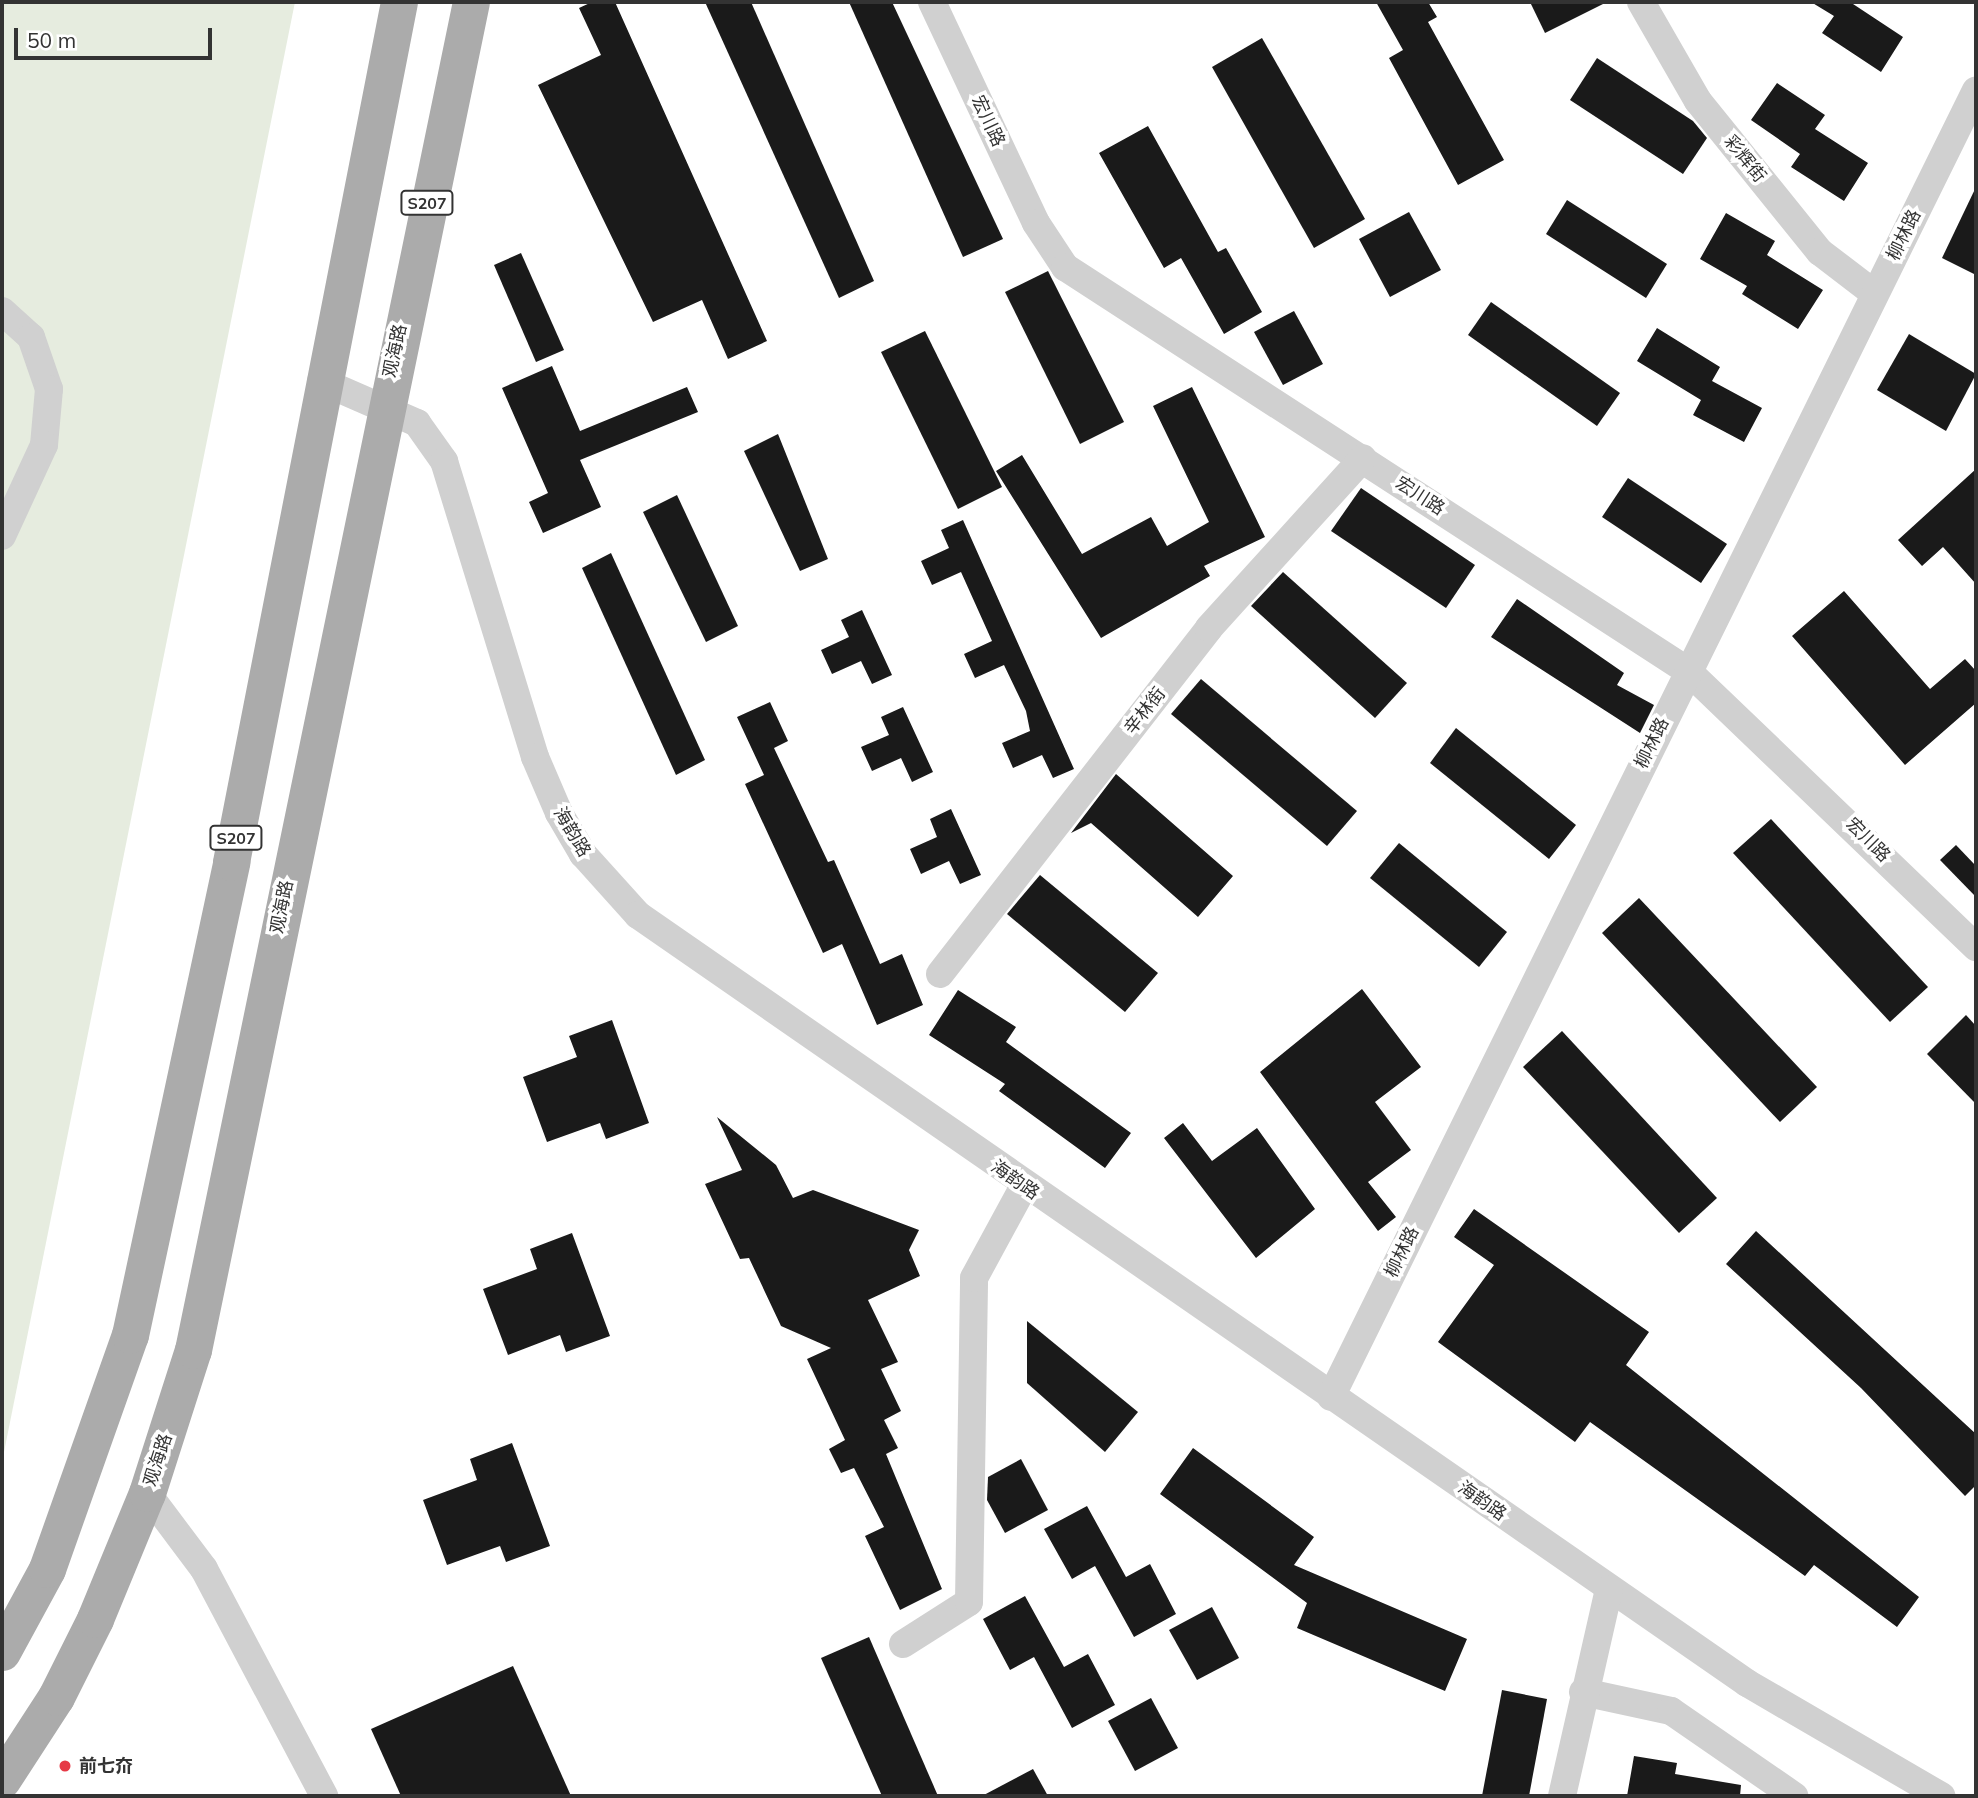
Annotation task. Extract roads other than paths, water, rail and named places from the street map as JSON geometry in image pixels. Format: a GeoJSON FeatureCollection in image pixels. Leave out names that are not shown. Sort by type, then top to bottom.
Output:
{"type":"FeatureCollection","features":[{"type":"Feature","properties":{"kind":"main road","name":"S207"},"geometry":{"type":"LineString","coordinates":[[2,1652],[47,1569],[130,1335],[231,862],[321,381],[399,2]]}},
{"type":"Feature","properties":{"kind":"main road","name":"观海路"},"geometry":{"type":"LineString","coordinates":[[2,1780],[84,1642],[147,1493],[193,1350],[383,404],[471,2]]}},
{"type":"Feature","properties":{"kind":"street","name":"宏川路"},"geometry":{"type":"LineString","coordinates":[[932,2],[1036,223],[1065,267],[1688,671],[1976,947]]}},
{"type":"Feature","properties":{"kind":"street","name":"彩辉街"},"geometry":{"type":"LineString","coordinates":[[1641,2],[1724,133],[1819,252],[1875,294]]}},
{"type":"Feature","properties":{"kind":"street","name":"柳林路"},"geometry":{"type":"LineString","coordinates":[[1331,1397],[1976,90]]}},
{"type":"Feature","properties":{"kind":"street"},"geometry":{"type":"LineString","coordinates":[[2,311],[31,337],[49,389],[44,444],[2,536]]}},
{"type":"Feature","properties":{"kind":"street","name":"海韵路"},"geometry":{"type":"LineString","coordinates":[[321,381],[383,404],[417,423],[444,461],[535,757],[583,854],[675,946],[1747,1683],[1941,1796]]}},
{"type":"Feature","properties":{"kind":"street","name":"辛林街"},"geometry":{"type":"LineString","coordinates":[[940,974],[1209,628],[1363,458]]}},
{"type":"Feature","properties":{"kind":"street"},"geometry":{"type":"LineString","coordinates":[[903,1644],[969,1602],[974,1278],[1024,1186]]}},
{"type":"Feature","properties":{"kind":"street"},"geometry":{"type":"LineString","coordinates":[[147,1493],[204,1569],[324,1796]]}},
{"type":"Feature","properties":{"kind":"street"},"geometry":{"type":"LineString","coordinates":[[1562,1796],[1583,1692],[1609,1588]]}},
{"type":"Feature","properties":{"kind":"street"},"geometry":{"type":"LineString","coordinates":[[1583,1692],[1671,1712],[1794,1796]]}},
{"type":"Feature","properties":{"kind":"place","name":"前七夼"},"geometry":{"type":"Point","coordinates":[65,1766]}}]}
